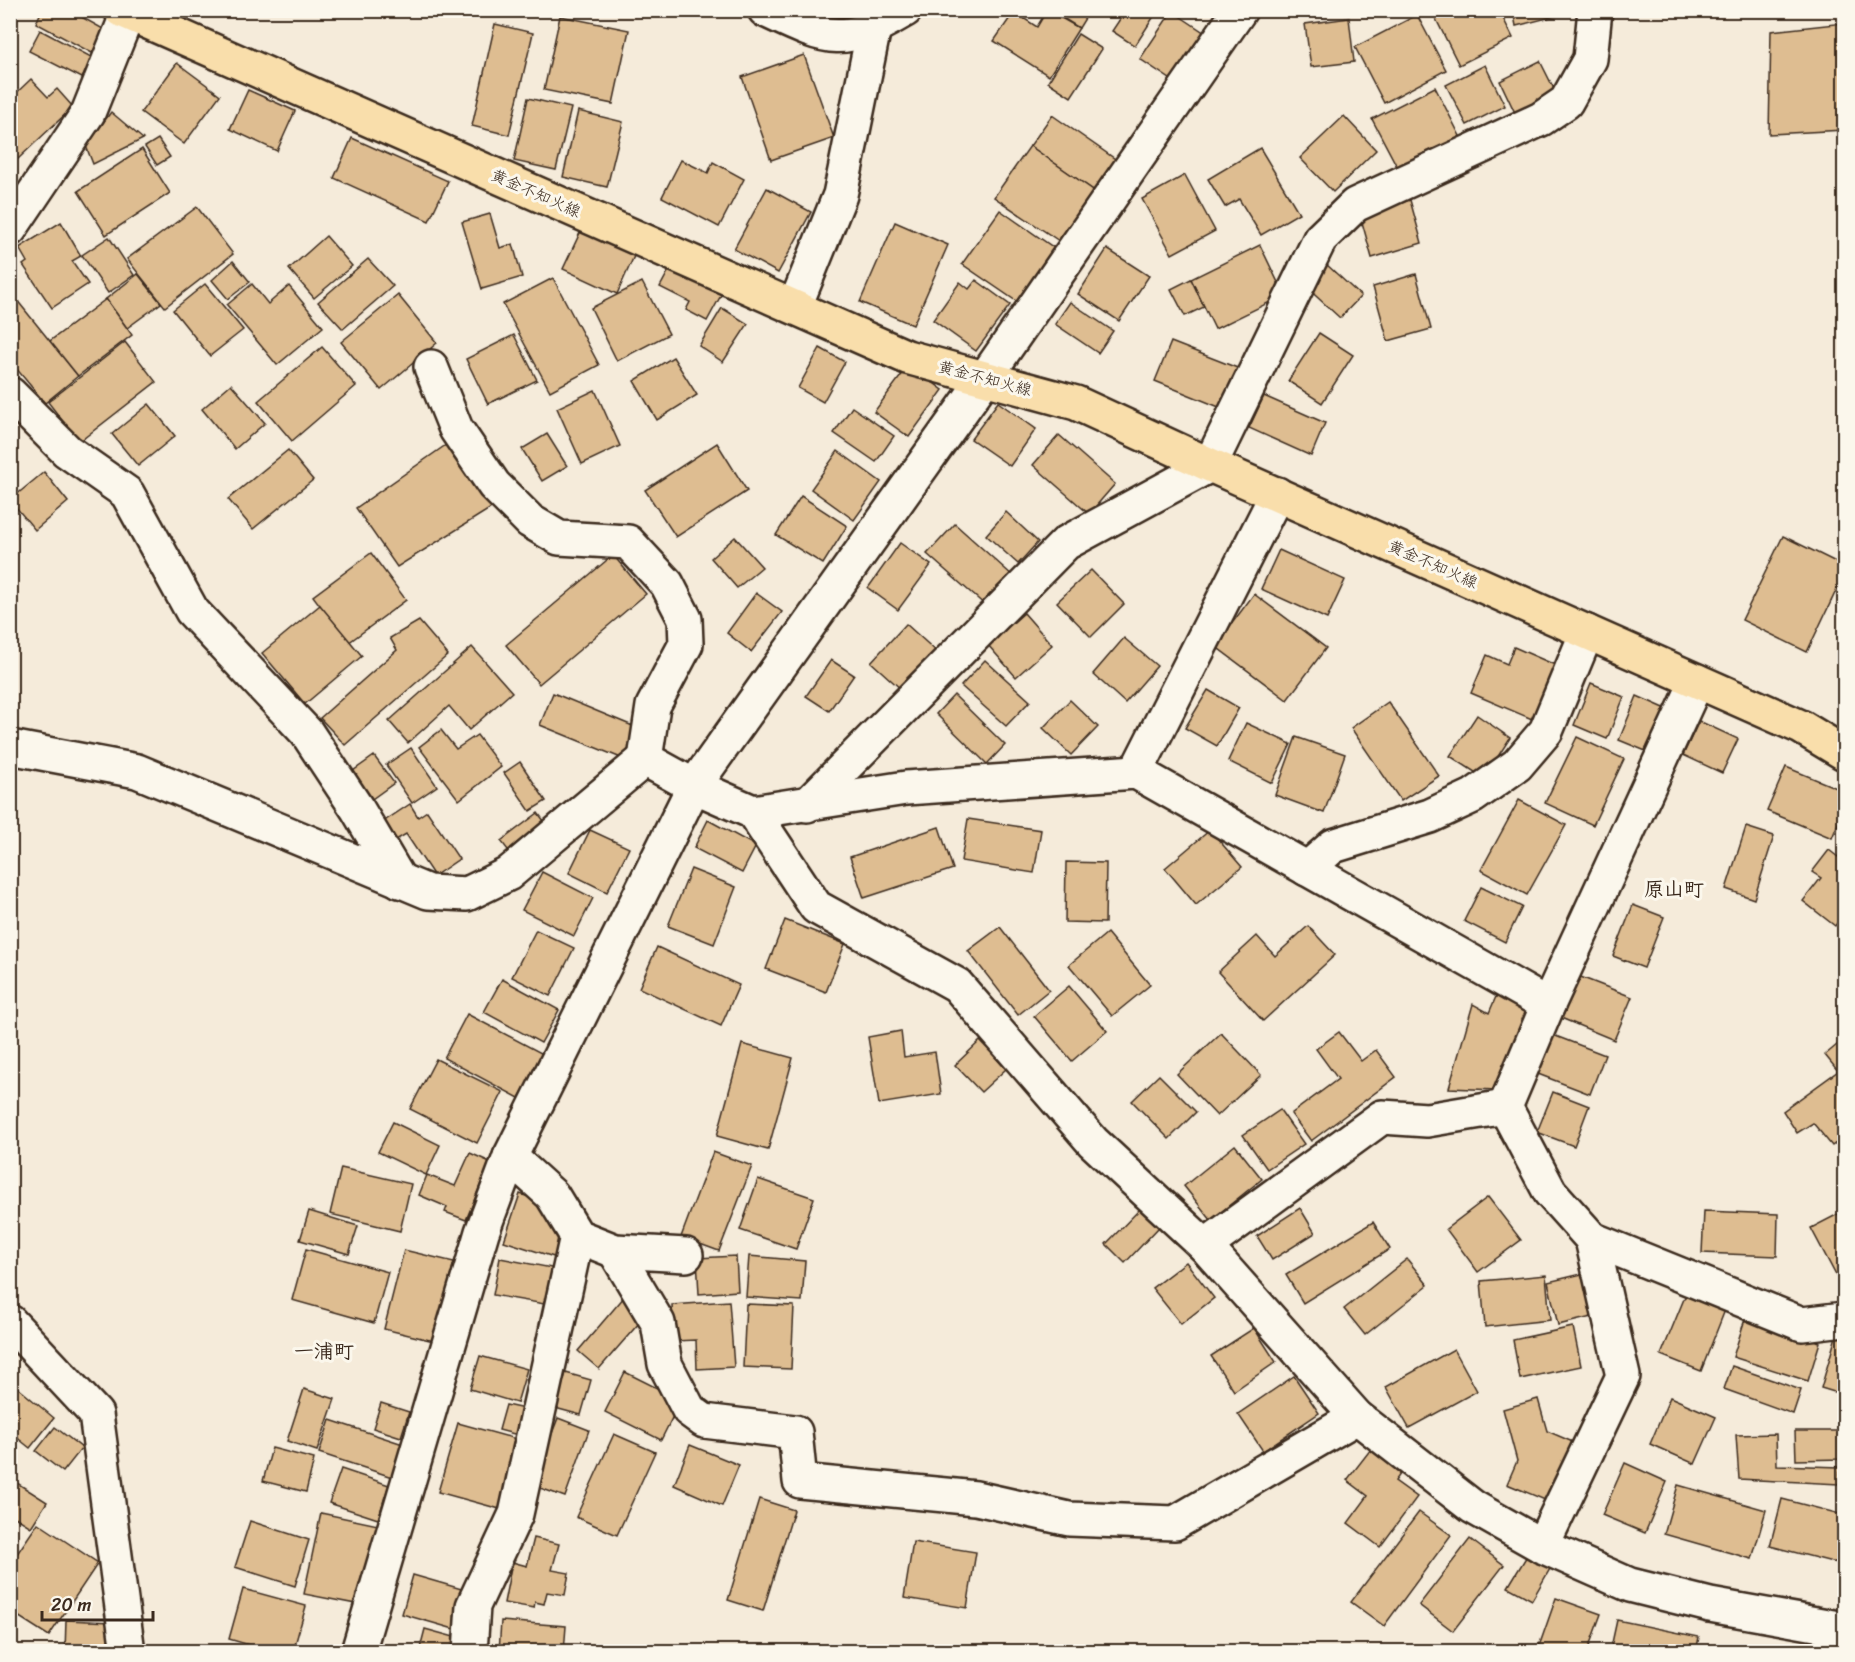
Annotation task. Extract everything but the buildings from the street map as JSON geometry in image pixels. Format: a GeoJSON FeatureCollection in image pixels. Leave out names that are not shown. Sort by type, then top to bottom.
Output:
{"type":"FeatureCollection","features":[{"type":"Feature","properties":{"kind":"main road","name":"黄金不知火線"},"geometry":{"type":"LineString","coordinates":[[125,12],[907,357],[1076,403],[1210,465],[1801,727],[1845,753]]}},
{"type":"Feature","properties":{"kind":"street"},"geometry":{"type":"LineString","coordinates":[[765,10],[811,32],[841,38],[874,28],[905,10]]}},
{"type":"Feature","properties":{"kind":"street"},"geometry":{"type":"LineString","coordinates":[[358,1652],[478,1243],[510,1157],[694,786],[985,378],[1240,10]]}},
{"type":"Feature","properties":{"kind":"street"},"geometry":{"type":"LineString","coordinates":[[807,805],[1066,543],[1210,465],[1320,239],[1355,205],[1541,119],[1566,102],[1590,59],[1595,10]]}},
{"type":"Feature","properties":{"kind":"street"},"geometry":{"type":"LineString","coordinates":[[10,229],[88,113],[125,12]]}},
{"type":"Feature","properties":{"kind":"street"},"geometry":{"type":"LineString","coordinates":[[795,306],[840,195],[874,28]]}},
{"type":"Feature","properties":{"kind":"street"},"geometry":{"type":"LineString","coordinates":[[10,747],[137,771],[428,892],[467,894],[508,874],[645,759],[653,706],[686,644],[685,619],[667,584],[628,542],[559,538],[530,521],[494,485],[456,429],[431,367]]}},
{"type":"Feature","properties":{"kind":"street"},"geometry":{"type":"LineString","coordinates":[[10,394],[67,451],[128,493],[192,611],[307,733],[358,810],[400,881]]}},
{"type":"Feature","properties":{"kind":"street"},"geometry":{"type":"LineString","coordinates":[[1136,772],[1277,494]]}},
{"type":"Feature","properties":{"kind":"street"},"geometry":{"type":"LineString","coordinates":[[1307,868],[1333,846],[1430,816],[1473,796],[1516,765],[1546,731],[1587,632]]}},
{"type":"Feature","properties":{"kind":"street"},"geometry":{"type":"LineString","coordinates":[[1505,1107],[1548,1005],[1697,681]]}},
{"type":"Feature","properties":{"kind":"street"},"geometry":{"type":"LineString","coordinates":[[645,759],[694,786],[753,812],[906,788],[1136,772],[1548,1005]]}},
{"type":"Feature","properties":{"kind":"street"},"geometry":{"type":"LineString","coordinates":[[753,812],[816,907],[957,985],[1093,1142],[1205,1246],[1357,1417],[1473,1508],[1542,1546],[1630,1585],[1710,1605],[1845,1629]]}},
{"type":"Feature","properties":{"kind":"street"},"geometry":{"type":"LineString","coordinates":[[1205,1246],[1382,1117],[1426,1120],[1505,1107]]}},
{"type":"Feature","properties":{"kind":"street"},"geometry":{"type":"LineString","coordinates":[[1505,1107],[1551,1192],[1592,1239],[1802,1324],[1845,1319]]}},
{"type":"Feature","properties":{"kind":"street"},"geometry":{"type":"LineString","coordinates":[[510,1157],[552,1195],[577,1236],[615,1251],[686,1255]]}},
{"type":"Feature","properties":{"kind":"street"},"geometry":{"type":"LineString","coordinates":[[470,1652],[473,1606],[516,1514],[577,1236]]}},
{"type":"Feature","properties":{"kind":"street"},"geometry":{"type":"LineString","coordinates":[[1542,1546],[1623,1376],[1592,1239]]}},
{"type":"Feature","properties":{"kind":"street"},"geometry":{"type":"LineString","coordinates":[[615,1251],[658,1323],[665,1364],[689,1410],[704,1421],[795,1432],[800,1481],[975,1498],[1069,1519],[1175,1523],[1357,1417]]}},
{"type":"Feature","properties":{"kind":"street"},"geometry":{"type":"LineString","coordinates":[[10,1322],[96,1414],[128,1652]]}},
{"type":"Feature","properties":{"kind":"district","name":"原山町"},"geometry":{"type":"Point","coordinates":[1674,889]}},
{"type":"Feature","properties":{"kind":"district","name":"一浦町"},"geometry":{"type":"Point","coordinates":[324,1351]}}]}
